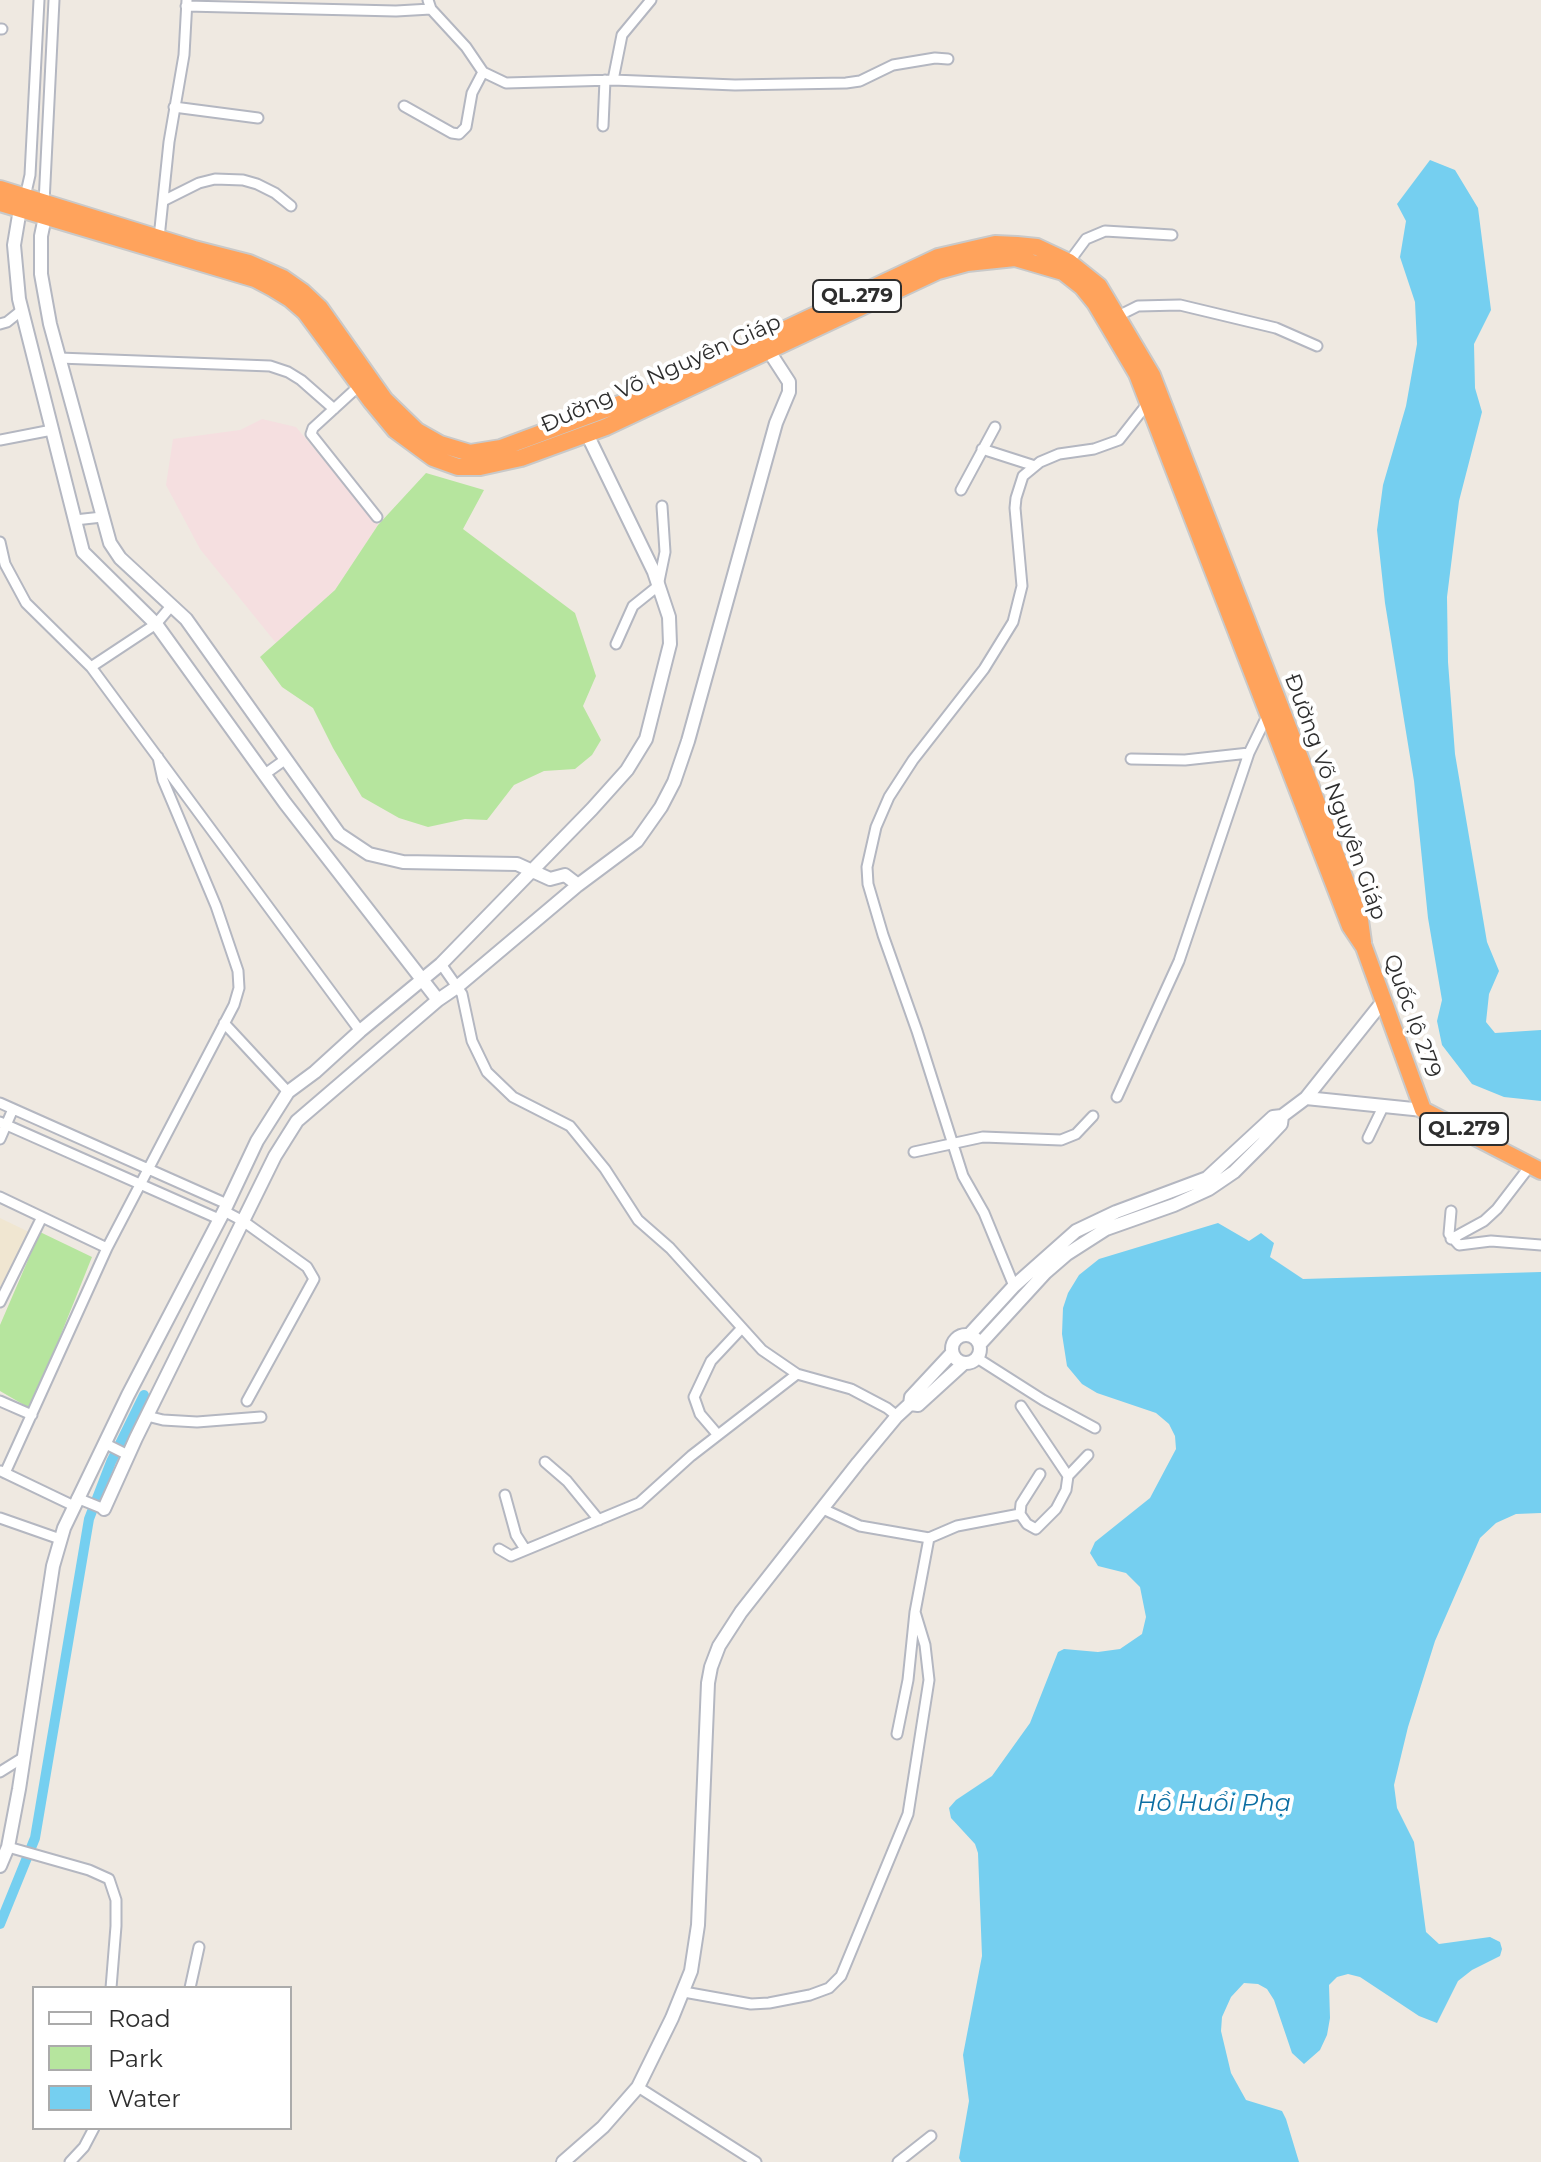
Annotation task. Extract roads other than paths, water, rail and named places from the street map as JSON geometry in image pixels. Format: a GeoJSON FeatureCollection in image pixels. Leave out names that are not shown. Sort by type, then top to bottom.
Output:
{"type":"FeatureCollection","features":[{"type":"Feature","properties":{"kind":"highway","name":"Đường Võ Nguyên Giáp"},"geometry":{"type":"LineString","coordinates":[[0,189],[22,203],[255,279],[272,288],[305,312],[379,412],[409,441],[433,458],[458,467],[480,467],[521,458],[587,434],[938,257],[995,244],[1037,247],[1069,262],[1099,286],[1137,374],[1154,397],[1350,926],[1364,947]]}},
{"type":"Feature","properties":{"kind":"highway","name":"Đường Võ Nguyên Giáp"},"geometry":{"type":"LineString","coordinates":[[0,203],[22,203]]}},
{"type":"Feature","properties":{"kind":"highway","name":"Đường Võ Nguyên Giáp"},"geometry":{"type":"LineString","coordinates":[[44,210],[249,263],[283,278],[320,308],[354,358],[396,411],[417,431],[440,444],[470,453],[501,448],[652,392],[938,271],[1015,258],[1063,272],[1113,318]]}},
{"type":"Feature","properties":{"kind":"highway","name":"Quốc lộ 279"},"geometry":{"type":"LineString","coordinates":[[1364,947],[1423,1110],[1535,1169]]}},
{"type":"Feature","properties":{"kind":"street"},"geometry":{"type":"LineString","coordinates":[[39,0],[30,175],[14,245],[14,267],[52,430],[79,519],[83,552],[159,621],[438,1000]]}},
{"type":"Feature","properties":{"kind":"street"},"geometry":{"type":"LineString","coordinates":[[54,0],[41,274],[59,358],[100,517],[110,543],[120,558],[186,619],[339,834],[369,854],[403,862],[499,862],[533,869],[550,879],[565,875],[578,885]]}},
{"type":"Feature","properties":{"kind":"street"},"geometry":{"type":"LineString","coordinates":[[603,126],[609,80],[622,35],[651,0]]}},
{"type":"Feature","properties":{"kind":"street"},"geometry":{"type":"LineString","coordinates":[[159,238],[174,107],[184,55],[186,3],[378,11],[430,4],[483,72],[506,83],[609,80],[735,85],[846,83],[860,81],[893,65],[935,58],[948,59]]}},
{"type":"Feature","properties":{"kind":"street"},"geometry":{"type":"LineString","coordinates":[[404,106],[459,134],[466,127],[472,93],[483,72]]}},
{"type":"Feature","properties":{"kind":"street"},"geometry":{"type":"LineString","coordinates":[[174,107],[258,118]]}},
{"type":"Feature","properties":{"kind":"street"},"geometry":{"type":"LineString","coordinates":[[163,201],[199,183],[215,179],[243,180],[275,193],[291,206]]}},
{"type":"Feature","properties":{"kind":"street"},"geometry":{"type":"LineString","coordinates":[[1069,262],[1086,239],[1105,231],[1172,235]]}},
{"type":"Feature","properties":{"kind":"street"},"geometry":{"type":"LineString","coordinates":[[1113,318],[1138,306],[1180,305],[1276,328],[1317,346]]}},
{"type":"Feature","properties":{"kind":"street"},"geometry":{"type":"LineString","coordinates":[[0,324],[22,310]]}},
{"type":"Feature","properties":{"kind":"street"},"geometry":{"type":"LineString","coordinates":[[0,1866],[8,1847],[53,1566],[60,1539],[76,1502],[147,1416],[275,1156],[297,1121],[438,1000],[578,885],[637,841],[648,828],[674,782],[776,423],[789,392],[789,382],[765,345]]}},
{"type":"Feature","properties":{"kind":"street"},"geometry":{"type":"LineString","coordinates":[[59,358],[270,366],[301,380],[334,409]]}},
{"type":"Feature","properties":{"kind":"street"},"geometry":{"type":"LineString","coordinates":[[360,385],[313,428],[311,434],[377,517]]}},
{"type":"Feature","properties":{"kind":"street"},"geometry":{"type":"LineString","coordinates":[[1014,1286],[984,1213],[963,1176],[883,935],[868,884],[867,867],[876,827],[889,797],[913,760],[984,669],[1013,622],[1022,586],[1016,498],[1023,476],[1059,454],[1094,449],[1119,440],[1154,397]]}},
{"type":"Feature","properties":{"kind":"street"},"geometry":{"type":"LineString","coordinates":[[961,490],[995,427]]}},
{"type":"Feature","properties":{"kind":"street"},"geometry":{"type":"LineString","coordinates":[[0,440],[52,430]]}},
{"type":"Feature","properties":{"kind":"street"},"geometry":{"type":"LineString","coordinates":[[158,757],[163,780],[216,906],[238,971],[239,988],[224,1023],[107,1248],[3,1472],[76,1502],[98,1506],[117,1450],[223,1211],[257,1141],[288,1092],[441,964],[627,770],[646,739],[670,644],[669,617],[658,586],[587,434]]}},
{"type":"Feature","properties":{"kind":"street"},"geometry":{"type":"LineString","coordinates":[[982,449],[1035,466]]}},
{"type":"Feature","properties":{"kind":"street"},"geometry":{"type":"LineString","coordinates":[[616,644],[633,606],[658,586],[665,552],[662,506]]}},
{"type":"Feature","properties":{"kind":"street"},"geometry":{"type":"LineString","coordinates":[[79,519],[100,517]]}},
{"type":"Feature","properties":{"kind":"street"},"geometry":{"type":"LineString","coordinates":[[0,542],[5,564],[26,603],[91,667],[360,1031]]}},
{"type":"Feature","properties":{"kind":"street"},"geometry":{"type":"LineString","coordinates":[[91,667],[159,621],[172,606]]}},
{"type":"Feature","properties":{"kind":"street"},"geometry":{"type":"LineString","coordinates":[[1117,1097],[1179,961],[1249,753],[1275,722]]}},
{"type":"Feature","properties":{"kind":"street"},"geometry":{"type":"LineString","coordinates":[[1131,759],[1185,760],[1249,753]]}},
{"type":"Feature","properties":{"kind":"street"},"geometry":{"type":"LineString","coordinates":[[269,771],[285,760]]}},
{"type":"Feature","properties":{"kind":"street"},"geometry":{"type":"LineString","coordinates":[[441,964],[465,1002],[472,1041],[487,1072],[513,1097],[560,1118],[570,1126],[605,1169],[638,1220],[670,1248],[762,1350],[797,1374],[851,1389],[897,1416]]}},
{"type":"Feature","properties":{"kind":"street"},"geometry":{"type":"LineString","coordinates":[[563,2162],[603,2127],[638,2087],[684,1992],[698,1925],[711,1667],[729,1628],[897,1416],[910,1404],[911,1397],[952,1353],[955,1339],[969,1335],[1014,1286],[1076,1231],[1116,1212],[1207,1178],[1273,1117],[1282,1116],[1306,1098],[1384,1000]]}},
{"type":"Feature","properties":{"kind":"street"},"geometry":{"type":"LineString","coordinates":[[224,1023],[288,1092]]}},
{"type":"Feature","properties":{"kind":"street"},"geometry":{"type":"LineString","coordinates":[[1306,1098],[1423,1110]]}},
{"type":"Feature","properties":{"kind":"street"},"geometry":{"type":"LineString","coordinates":[[0,1103],[148,1170],[243,1221],[307,1267],[314,1279],[247,1401]]}},
{"type":"Feature","properties":{"kind":"street"},"geometry":{"type":"LineString","coordinates":[[1368,1138],[1383,1107]]}},
{"type":"Feature","properties":{"kind":"street"},"geometry":{"type":"LineString","coordinates":[[0,1139],[3,1124],[13,1109]]}},
{"type":"Feature","properties":{"kind":"street"},"geometry":{"type":"LineString","coordinates":[[914,1152],[983,1137],[1061,1140],[1076,1134],[1093,1116]]}},
{"type":"Feature","properties":{"kind":"street"},"geometry":{"type":"LineString","coordinates":[[977,1358],[980,1344],[1045,1273],[1067,1254],[1106,1229],[1209,1189],[1234,1172],[1263,1143],[1281,1124],[1282,1116]]}},
{"type":"Feature","properties":{"kind":"street"},"geometry":{"type":"LineString","coordinates":[[3,1124],[140,1185],[223,1211]]}},
{"type":"Feature","properties":{"kind":"street"},"geometry":{"type":"LineString","coordinates":[[1451,1239],[1484,1221],[1535,1169]]}},
{"type":"Feature","properties":{"kind":"street"},"geometry":{"type":"LineString","coordinates":[[0,1197],[107,1248]]}},
{"type":"Feature","properties":{"kind":"street"},"geometry":{"type":"LineString","coordinates":[[1451,1211],[1451,1239],[1459,1245],[1491,1241],[1541,1245]]}},
{"type":"Feature","properties":{"kind":"street"},"geometry":{"type":"LineString","coordinates":[[0,1302],[42,1217]]}},
{"type":"Feature","properties":{"kind":"street"},"geometry":{"type":"LineString","coordinates":[[718,1435],[700,1414],[694,1397],[711,1361],[741,1329]]}},
{"type":"Feature","properties":{"kind":"street"},"geometry":{"type":"LineString","coordinates":[[969,1335],[980,1344]]}},
{"type":"Feature","properties":{"kind":"street"},"geometry":{"type":"LineString","coordinates":[[952,1353],[963,1364]]}},
{"type":"Feature","properties":{"kind":"street"},"geometry":{"type":"LineString","coordinates":[[910,1404],[918,1405],[963,1364],[977,1358]]}},
{"type":"Feature","properties":{"kind":"street"},"geometry":{"type":"LineString","coordinates":[[977,1358],[1043,1400],[1095,1428]]}},
{"type":"Feature","properties":{"kind":"street"},"geometry":{"type":"LineString","coordinates":[[499,1549],[511,1556],[639,1503],[718,1435],[797,1374]]}},
{"type":"Feature","properties":{"kind":"street"},"geometry":{"type":"LineString","coordinates":[[0,1401],[32,1415]]}},
{"type":"Feature","properties":{"kind":"street"},"geometry":{"type":"LineString","coordinates":[[1021,1406],[1068,1476]]}},
{"type":"Feature","properties":{"kind":"street"},"geometry":{"type":"LineString","coordinates":[[147,1416],[197,1422],[261,1417]]}},
{"type":"Feature","properties":{"kind":"street"},"geometry":{"type":"LineString","coordinates":[[1040,1474],[1021,1504],[1020,1514],[1027,1524],[1036,1529],[1056,1509],[1066,1490],[1068,1476],[1088,1455]]}},
{"type":"Feature","properties":{"kind":"street"},"geometry":{"type":"LineString","coordinates":[[545,1462],[567,1481],[599,1520]]}},
{"type":"Feature","properties":{"kind":"street"},"geometry":{"type":"LineString","coordinates":[[505,1495],[519,1542],[525,1549]]}},
{"type":"Feature","properties":{"kind":"street"},"geometry":{"type":"LineString","coordinates":[[823,1509],[860,1526],[929,1538],[957,1526],[1020,1514]]}},
{"type":"Feature","properties":{"kind":"street"},"geometry":{"type":"LineString","coordinates":[[0,1518],[60,1539]]}},
{"type":"Feature","properties":{"kind":"street"},"geometry":{"type":"LineString","coordinates":[[897,1734],[929,1538]]}},
{"type":"Feature","properties":{"kind":"street"},"geometry":{"type":"LineString","coordinates":[[684,1992],[751,2004],[769,2003],[829,1988],[841,1976],[908,1814],[929,1680],[925,1645],[915,1612]]}},
{"type":"Feature","properties":{"kind":"street"},"geometry":{"type":"LineString","coordinates":[[0,1772],[24,1757]]}},
{"type":"Feature","properties":{"kind":"street"},"geometry":{"type":"LineString","coordinates":[[8,1847],[89,1870],[105,1876],[113,1884],[116,1926],[111,1986]]}},
{"type":"Feature","properties":{"kind":"street"},"geometry":{"type":"LineString","coordinates":[[190,1986],[199,1947]]}},
{"type":"Feature","properties":{"kind":"street"},"geometry":{"type":"LineString","coordinates":[[638,2087],[756,2162]]}},
{"type":"Feature","properties":{"kind":"street"},"geometry":{"type":"LineString","coordinates":[[70,2162],[84,2147],[93,2130]]}},
{"type":"Feature","properties":{"kind":"street"},"geometry":{"type":"LineString","coordinates":[[898,2162],[931,2136]]}},
{"type":"Feature","properties":{"kind":"water"},"geometry":{"type":"Polygon","coordinates":[[[1430,160],[1455,170],[1478,208],[1491,310],[1474,344],[1475,388],[1482,412],[1459,501],[1447,597],[1455,754],[1487,942],[1499,971],[1489,994],[1486,1022],[1495,1033],[1541,1030],[1541,1101],[1504,1097],[1472,1084],[1442,1045],[1437,1021],[1442,1000],[1428,918],[1414,781],[1385,603],[1377,530],[1383,485],[1406,406],[1417,344],[1415,302],[1400,257],[1406,221],[1397,204],[1430,160]]]}},
{"type":"Feature","properties":{"kind":"water","name":"Hồ Huổi Phạ"},"geometry":{"type":"Polygon","coordinates":[[[1218,1223],[1249,1241],[1261,1233],[1274,1243],[1270,1257],[1303,1279],[1541,1272],[1541,1513],[1516,1514],[1496,1523],[1480,1538],[1435,1641],[1408,1727],[1394,1785],[1397,1808],[1414,1842],[1426,1932],[1439,1944],[1490,1937],[1500,1942],[1502,1949],[1500,1956],[1458,1981],[1437,2023],[1419,2016],[1360,1977],[1348,1974],[1337,1977],[1329,1985],[1327,2035],[1320,2050],[1304,2064],[1292,2053],[1274,2000],[1267,1989],[1258,1984],[1244,1983],[1231,1997],[1222,2017],[1221,2031],[1231,2073],[1246,2100],[1282,2111],[1299,2162],[961,2162],[959,2158],[969,2101],[963,2055],[982,1956],[978,1853],[975,1844],[951,1818],[949,1808],[992,1776],[1030,1723],[1058,1652],[1064,1649],[1098,1652],[1120,1649],[1142,1634],[1146,1617],[1140,1587],[1126,1573],[1098,1566],[1090,1553],[1095,1542],[1150,1498],[1176,1449],[1175,1436],[1169,1424],[1156,1413],[1097,1393],[1082,1384],[1067,1366],[1062,1334],[1063,1308],[1079,1275],[1099,1259],[1218,1223]]]}},
{"type":"Feature","properties":{"kind":"waterway"},"geometry":{"type":"LineString","coordinates":[[0,1924],[35,1838],[89,1519],[111,1462],[144,1395]]}}]}
